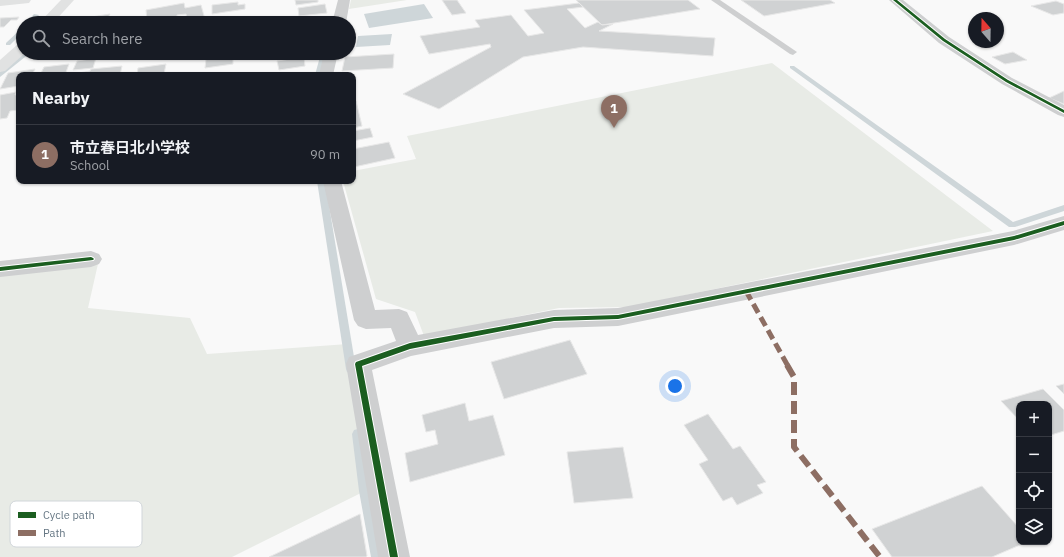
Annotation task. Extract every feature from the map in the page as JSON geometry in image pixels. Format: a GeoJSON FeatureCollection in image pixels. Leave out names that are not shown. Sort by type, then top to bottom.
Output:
{"type":"FeatureCollection","features":[{"type":"Feature","properties":{"kind":"street"},"geometry":{"type":"LineString","coordinates":[[0,2],[25,0]]}},
{"type":"Feature","properties":{"kind":"street"},"geometry":{"type":"LineString","coordinates":[[53,16],[68,0]]}},
{"type":"Feature","properties":{"kind":"street"},"geometry":{"type":"LineString","coordinates":[[341,16],[344,0]]}},
{"type":"Feature","properties":{"kind":"street"},"geometry":{"type":"LineString","coordinates":[[895,0],[950,44],[1007,81],[1064,112]]}},
{"type":"Feature","properties":{"kind":"street"},"geometry":{"type":"LineString","coordinates":[[0,68],[16,53]]}},
{"type":"Feature","properties":{"kind":"street"},"geometry":{"type":"LineString","coordinates":[[327,72],[329,60]]}},
{"type":"Feature","properties":{"kind":"street"},"geometry":{"type":"LineString","coordinates":[[333,184],[366,320],[399,318],[410,346]]}},
{"type":"Feature","properties":{"kind":"street"},"geometry":{"type":"LineString","coordinates":[[394,557],[358,364],[410,346],[554,318],[618,317],[1014,238],[1064,223]]}},
{"type":"Feature","properties":{"kind":"street"},"geometry":{"type":"LineString","coordinates":[[0,269],[91,259]]}},
{"type":"Feature","properties":{"kind":"lane"},"geometry":{"type":"LineString","coordinates":[[715,0],[793,52]]}},
{"type":"Feature","properties":{"kind":"shaded area"},"geometry":{"type":"Polygon","coordinates":[[[351,0],[407,0],[349,9],[351,0]]]}},
{"type":"Feature","properties":{"kind":"shaded area"},"geometry":{"type":"Polygon","coordinates":[[[424,4],[433,18],[369,28],[364,14],[424,4]]]}},
{"type":"Feature","properties":{"kind":"shaded area"},"geometry":{"type":"Polygon","coordinates":[[[392,34],[390,45],[356,47],[358,36],[392,34]]]}},
{"type":"Feature","properties":{"kind":"shaded area"},"geometry":{"type":"Polygon","coordinates":[[[772,63],[993,231],[628,307],[559,308],[424,336],[415,312],[376,299],[344,184],[356,184],[356,170],[416,159],[407,136],[772,63]]]}},
{"type":"Feature","properties":{"kind":"shaded area"},"geometry":{"type":"Polygon","coordinates":[[[100,255],[88,308],[190,318],[207,354],[348,344],[365,491],[232,557],[0,557],[0,276],[12,264],[100,255]]]}},
{"type":"Feature","properties":{"kind":"building"},"geometry":{"type":"Polygon","coordinates":[[[295,0],[318,0],[318,2],[296,5],[295,0]]]}},
{"type":"Feature","properties":{"kind":"building"},"geometry":{"type":"Polygon","coordinates":[[[442,0],[457,0],[466,13],[452,15],[442,0]]]}},
{"type":"Feature","properties":{"kind":"building"},"geometry":{"type":"Polygon","coordinates":[[[576,0],[688,0],[700,9],[602,25],[576,0]]]}},
{"type":"Feature","properties":{"kind":"building"},"geometry":{"type":"Polygon","coordinates":[[[741,0],[830,0],[835,3],[764,16],[741,0]]]}},
{"type":"Feature","properties":{"kind":"building"},"geometry":{"type":"Polygon","coordinates":[[[1056,1],[1064,4],[1064,13],[1053,15],[1031,6],[1056,1]]]}},
{"type":"Feature","properties":{"kind":"building"},"geometry":{"type":"Polygon","coordinates":[[[238,2],[238,5],[245,4],[245,9],[212,14],[212,5],[238,2]]]}},
{"type":"Feature","properties":{"kind":"building"},"geometry":{"type":"Polygon","coordinates":[[[184,3],[185,8],[201,5],[204,16],[186,16],[186,14],[177,16],[147,16],[146,10],[184,3]]]}},
{"type":"Feature","properties":{"kind":"building"},"geometry":{"type":"Polygon","coordinates":[[[579,3],[583,7],[567,9],[585,28],[598,22],[602,25],[613,24],[599,31],[715,38],[713,56],[583,47],[523,57],[439,109],[403,94],[491,47],[490,44],[429,54],[420,36],[480,27],[475,20],[511,15],[528,36],[544,33],[524,10],[579,3]]]}},
{"type":"Feature","properties":{"kind":"building"},"geometry":{"type":"Polygon","coordinates":[[[325,4],[327,13],[299,16],[298,8],[325,4]]]}},
{"type":"Feature","properties":{"kind":"building"},"geometry":{"type":"Polygon","coordinates":[[[110,14],[109,16],[98,16],[110,14]]]}},
{"type":"Feature","properties":{"kind":"building"},"geometry":{"type":"Polygon","coordinates":[[[16,17],[16,20],[11,20],[4,27],[0,27],[0,18],[16,17]]]}},
{"type":"Feature","properties":{"kind":"building"},"geometry":{"type":"Polygon","coordinates":[[[1013,52],[1027,60],[1005,64],[992,57],[1013,52]]]}},
{"type":"Feature","properties":{"kind":"building"},"geometry":{"type":"Polygon","coordinates":[[[394,54],[393,68],[342,71],[344,60],[356,60],[356,56],[394,54]]]}},
{"type":"Feature","properties":{"kind":"building"},"geometry":{"type":"Polygon","coordinates":[[[95,60],[93,68],[73,70],[77,61],[95,60]]]}},
{"type":"Feature","properties":{"kind":"building"},"geometry":{"type":"Polygon","coordinates":[[[206,60],[233,60],[233,64],[205,68],[206,60]]]}},
{"type":"Feature","properties":{"kind":"building"},"geometry":{"type":"Polygon","coordinates":[[[304,60],[305,66],[279,70],[277,61],[304,60]]]}},
{"type":"Feature","properties":{"kind":"building"},"geometry":{"type":"Polygon","coordinates":[[[69,64],[66,72],[42,72],[44,67],[69,64]]]}},
{"type":"Feature","properties":{"kind":"building"},"geometry":{"type":"Polygon","coordinates":[[[166,64],[164,72],[137,72],[138,68],[166,64]]]}},
{"type":"Feature","properties":{"kind":"building"},"geometry":{"type":"Polygon","coordinates":[[[122,66],[121,72],[84,72],[90,71],[91,69],[122,66]]]}},
{"type":"Feature","properties":{"kind":"building"},"geometry":{"type":"Polygon","coordinates":[[[35,69],[34,72],[16,72],[16,86],[0,89],[8,73],[35,69]]]}},
{"type":"Feature","properties":{"kind":"building"},"geometry":{"type":"Polygon","coordinates":[[[1064,91],[1064,104],[1049,98],[1064,91]]]}},
{"type":"Feature","properties":{"kind":"building"},"geometry":{"type":"Polygon","coordinates":[[[16,92],[16,110],[10,111],[7,118],[0,119],[0,95],[16,92]]]}},
{"type":"Feature","properties":{"kind":"building"},"geometry":{"type":"Polygon","coordinates":[[[356,101],[362,126],[356,127],[356,101]]]}},
{"type":"Feature","properties":{"kind":"building"},"geometry":{"type":"Polygon","coordinates":[[[370,128],[373,137],[356,140],[356,130],[370,128]]]}},
{"type":"Feature","properties":{"kind":"building"},"geometry":{"type":"Polygon","coordinates":[[[389,142],[395,158],[356,167],[356,148],[389,142]]]}},
{"type":"Feature","properties":{"kind":"building"},"geometry":{"type":"Polygon","coordinates":[[[570,340],[587,374],[504,399],[491,362],[570,340]]]}},
{"type":"Feature","properties":{"kind":"building"},"geometry":{"type":"Polygon","coordinates":[[[1064,384],[1064,394],[1056,386],[1064,384]]]}},
{"type":"Feature","properties":{"kind":"building"},"geometry":{"type":"Polygon","coordinates":[[[1043,389],[1064,410],[1064,431],[1052,435],[1052,401],[1016,401],[1016,417],[1001,401],[1043,389]]]}},
{"type":"Feature","properties":{"kind":"building"},"geometry":{"type":"Polygon","coordinates":[[[465,403],[469,421],[493,415],[505,455],[410,482],[405,453],[438,444],[435,430],[426,432],[422,415],[465,403]]]}},
{"type":"Feature","properties":{"kind":"building"},"geometry":{"type":"Polygon","coordinates":[[[708,414],[733,449],[740,446],[766,482],[757,485],[763,493],[737,505],[732,497],[723,501],[699,464],[708,460],[684,425],[708,414]]]}},
{"type":"Feature","properties":{"kind":"building"},"geometry":{"type":"Polygon","coordinates":[[[623,447],[633,498],[574,503],[567,452],[623,447]]]}},
{"type":"Feature","properties":{"kind":"building"},"geometry":{"type":"Polygon","coordinates":[[[982,486],[1016,525],[1016,545],[1020,545],[992,557],[892,557],[872,529],[982,486]]]}},
{"type":"Feature","properties":{"kind":"building"},"geometry":{"type":"Polygon","coordinates":[[[360,514],[366,557],[269,557],[360,514]]]}},
{"type":"Feature","properties":{"kind":"waterway"},"geometry":{"type":"LineString","coordinates":[[8,44],[16,36]]}},
{"type":"Feature","properties":{"kind":"waterway"},"geometry":{"type":"LineString","coordinates":[[0,75],[18,60]]}},
{"type":"Feature","properties":{"kind":"waterway"},"geometry":{"type":"LineString","coordinates":[[319,72],[322,60]]}},
{"type":"Feature","properties":{"kind":"waterway"},"geometry":{"type":"LineString","coordinates":[[792,67],[1012,225],[1064,208]]}},
{"type":"Feature","properties":{"kind":"waterway"},"geometry":{"type":"LineString","coordinates":[[321,184],[351,369]]}},
{"type":"Feature","properties":{"kind":"waterway"},"geometry":{"type":"LineString","coordinates":[[358,434],[365,491],[377,557]]}},
{"type":"Feature","properties":{"kind":"marked path"},"geometry":{"type":"LineString","coordinates":[[746,291],[794,377],[794,447],[880,557]]}},
{"type":"Feature","properties":{"kind":"cycle path"},"geometry":{"type":"LineString","coordinates":[[895,0],[944,40],[1007,81],[1064,112]]}},
{"type":"Feature","properties":{"kind":"cycle path"},"geometry":{"type":"LineString","coordinates":[[394,557],[358,364],[410,346],[554,319],[618,317],[1014,238],[1064,223]]}},
{"type":"Feature","properties":{"kind":"cycle path"},"geometry":{"type":"LineString","coordinates":[[0,269],[91,259]]}},
{"type":"Feature","properties":{"kind":"place","name":"市立春日北小学校"},"geometry":{"type":"Point","coordinates":[614,128]}}]}
